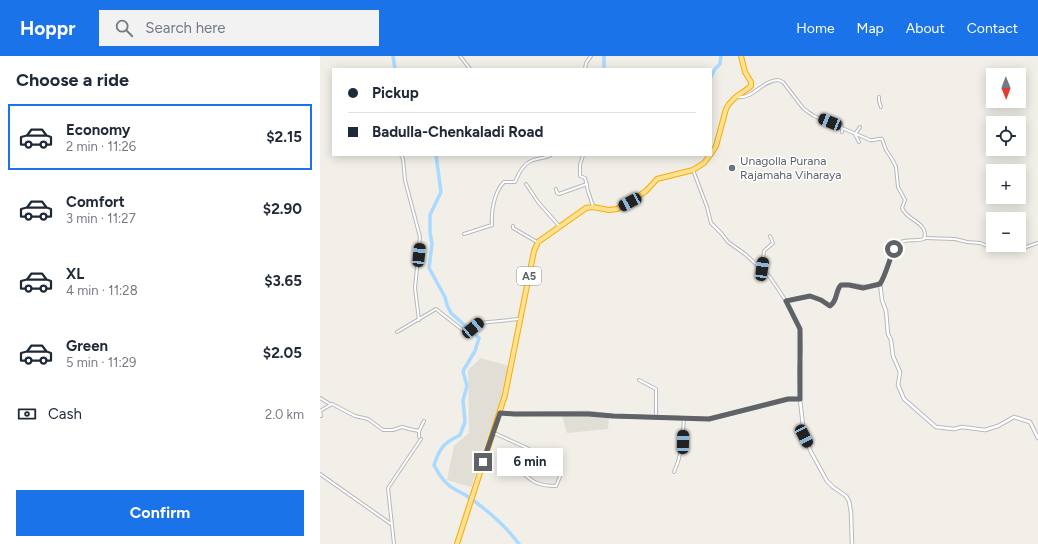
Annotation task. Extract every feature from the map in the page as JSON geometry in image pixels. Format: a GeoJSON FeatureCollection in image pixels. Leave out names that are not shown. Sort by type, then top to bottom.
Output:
{"type":"FeatureCollection","features":[{"type":"Feature","properties":{"kind":"highway"},"geometry":{"type":"LineString","coordinates":[[712,151],[716,146],[726,109],[735,96],[751,86],[751,82],[745,72],[741,56]]}},
{"type":"Feature","properties":{"kind":"highway"},"geometry":{"type":"LineString","coordinates":[[538,242],[586,208],[593,207],[609,210],[617,209],[630,202],[646,190],[657,179],[693,170],[702,164],[708,156]]}},
{"type":"Feature","properties":{"kind":"highway","name":"A5"},"geometry":{"type":"LineString","coordinates":[[457,544],[505,395],[534,251],[538,242]]}},
{"type":"Feature","properties":{"kind":"main road"},"geometry":{"type":"LineString","coordinates":[[880,284],[893,356],[900,372],[898,385],[904,399],[936,427],[954,429],[962,427],[985,430],[998,426],[1014,417],[1030,422],[1038,438]]}},
{"type":"Feature","properties":{"kind":"main road"},"geometry":{"type":"LineString","coordinates":[[500,413],[588,414],[709,419],[731,412],[788,399],[800,399],[804,436],[811,452],[827,481],[846,496],[849,501],[851,512],[852,544]]}},
{"type":"Feature","properties":{"kind":"street"},"geometry":{"type":"LineString","coordinates":[[460,56],[469,68]]}},
{"type":"Feature","properties":{"kind":"street"},"geometry":{"type":"LineString","coordinates":[[585,68],[586,63],[591,56]]}},
{"type":"Feature","properties":{"kind":"street"},"geometry":{"type":"LineString","coordinates":[[735,96],[742,98],[771,81],[778,80],[783,82],[803,108],[814,116],[870,140],[876,141],[880,139],[896,167],[898,187],[904,200],[902,208],[910,218],[924,229],[924,238]]}},
{"type":"Feature","properties":{"kind":"street"},"geometry":{"type":"LineString","coordinates":[[879,97],[881,107]]}},
{"type":"Feature","properties":{"kind":"street"},"geometry":{"type":"LineString","coordinates":[[840,123],[842,132]]}},
{"type":"Feature","properties":{"kind":"street"},"geometry":{"type":"LineString","coordinates":[[856,134],[860,127]]}},
{"type":"Feature","properties":{"kind":"street"},"geometry":{"type":"LineString","coordinates":[[856,134],[859,142]]}},
{"type":"Feature","properties":{"kind":"street"},"geometry":{"type":"LineString","coordinates":[[402,156],[405,180],[420,236],[415,288],[419,320]]}},
{"type":"Feature","properties":{"kind":"street"},"geometry":{"type":"LineString","coordinates":[[464,234],[492,225],[491,216],[500,186],[504,182],[515,182],[520,170],[532,161],[550,156]]}},
{"type":"Feature","properties":{"kind":"street"},"geometry":{"type":"LineString","coordinates":[[583,156],[580,165],[580,176],[585,178],[593,207]]}},
{"type":"Feature","properties":{"kind":"street"},"geometry":{"type":"LineString","coordinates":[[693,170],[707,207],[711,223],[728,242],[745,254],[770,277],[786,301],[800,329],[800,399]]}},
{"type":"Feature","properties":{"kind":"street"},"geometry":{"type":"LineString","coordinates":[[526,184],[538,202],[560,226]]}},
{"type":"Feature","properties":{"kind":"street"},"geometry":{"type":"LineString","coordinates":[[556,189],[557,193],[559,194],[587,184]]}},
{"type":"Feature","properties":{"kind":"street"},"geometry":{"type":"LineString","coordinates":[[513,226],[513,229],[538,242]]}},
{"type":"Feature","properties":{"kind":"street"},"geometry":{"type":"LineString","coordinates":[[762,269],[764,251],[772,243],[770,236]]}},
{"type":"Feature","properties":{"kind":"street"},"geometry":{"type":"LineString","coordinates":[[786,301],[810,296],[821,300],[830,306],[835,300],[837,289],[841,285],[863,288],[880,284],[892,252],[898,244],[904,241],[924,238],[955,239],[968,242],[980,242],[992,248],[1001,250],[1018,250],[1038,243]]}},
{"type":"Feature","properties":{"kind":"street"},"geometry":{"type":"LineString","coordinates":[[397,332],[419,320],[433,310],[438,309],[464,331],[468,332],[479,323],[520,319]]}},
{"type":"Feature","properties":{"kind":"street"},"geometry":{"type":"LineString","coordinates":[[639,380],[656,388],[656,416]]}},
{"type":"Feature","properties":{"kind":"street"},"geometry":{"type":"LineString","coordinates":[[320,398],[355,416],[368,419],[383,430],[393,430],[402,427],[419,431]]}},
{"type":"Feature","properties":{"kind":"street"},"geometry":{"type":"LineString","coordinates":[[321,416],[320,412],[330,404]]}},
{"type":"Feature","properties":{"kind":"street"},"geometry":{"type":"LineString","coordinates":[[674,472],[680,460],[683,446],[684,419]]}},
{"type":"Feature","properties":{"kind":"street"},"geometry":{"type":"LineString","coordinates":[[419,436],[419,431],[424,421]]}},
{"type":"Feature","properties":{"kind":"street"},"geometry":{"type":"LineString","coordinates":[[493,432],[529,449],[520,470],[534,482],[540,485],[556,486],[561,474]]}},
{"type":"Feature","properties":{"kind":"street"},"geometry":{"type":"LineString","coordinates":[[394,544],[388,488],[421,439]]}},
{"type":"Feature","properties":{"kind":"street"},"geometry":{"type":"LineString","coordinates":[[320,474],[392,524]]}},
{"type":"Feature","properties":{"kind":"shaded area"},"geometry":{"type":"Polygon","coordinates":[[[481,358],[509,366],[502,395],[471,487],[447,480],[454,446],[469,433],[468,370],[481,358]]]}},
{"type":"Feature","properties":{"kind":"shaded area"},"geometry":{"type":"Polygon","coordinates":[[[582,414],[609,417],[608,429],[567,433],[562,416],[582,414]]]}},
{"type":"Feature","properties":{"kind":"waterway"},"geometry":{"type":"LineString","coordinates":[[393,56],[395,68]]}},
{"type":"Feature","properties":{"kind":"waterway"},"geometry":{"type":"LineString","coordinates":[[604,56],[604,68]]}},
{"type":"Feature","properties":{"kind":"waterway"},"geometry":{"type":"LineString","coordinates":[[712,75],[720,64],[721,56]]}},
{"type":"Feature","properties":{"kind":"waterway"},"geometry":{"type":"LineString","coordinates":[[436,156],[441,192],[430,215],[430,233],[432,244],[429,268],[445,297],[451,313],[479,338],[475,351],[463,371],[467,386],[463,400],[465,422],[460,435],[443,446],[434,465],[446,483],[452,488],[466,495],[488,512],[508,530],[519,544]]}},
{"type":"Feature","properties":{"kind":"place","name":"Unagolla Purana Rajamaha Viharaya"},"geometry":{"type":"Point","coordinates":[732,168]}},
{"type":"Feature","properties":{"kind":"route"},"geometry":{"type":"LineString","coordinates":[[483,462],[500,413],[600,414],[633,417],[656,416],[679,419],[709,419],[768,403],[788,399],[800,399],[800,329],[786,301],[810,296],[821,300],[830,306],[835,300],[837,289],[843,284],[863,288],[880,284],[894,249]]}}]}
